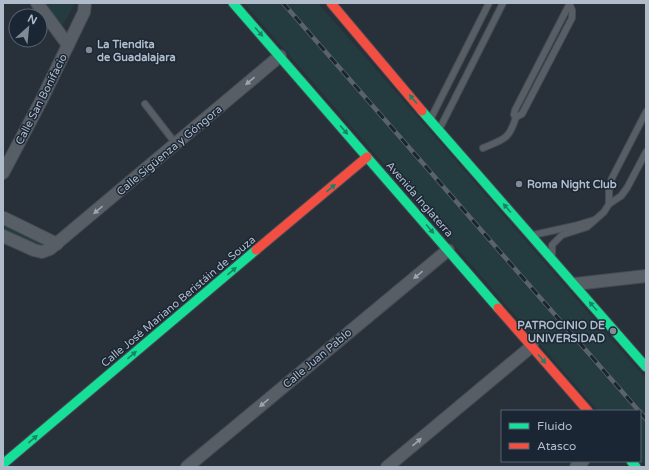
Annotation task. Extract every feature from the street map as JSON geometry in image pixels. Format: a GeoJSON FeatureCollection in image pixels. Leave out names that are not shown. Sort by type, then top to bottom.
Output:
{"type":"FeatureCollection","features":[{"type":"Feature","properties":{"kind":"street","name":"Calle San Bonifacio"},"geometry":{"type":"LineString","coordinates":[[37,3],[68,45]]}},
{"type":"Feature","properties":{"kind":"street","name":"Calle San Bonifacio"},"geometry":{"type":"LineString","coordinates":[[3,174],[84,12],[85,3]]}},
{"type":"Feature","properties":{"kind":"street","name":"Avenida Inglaterra"},"geometry":{"type":"LineString","coordinates":[[234,3],[587,410]]}},
{"type":"Feature","properties":{"kind":"street"},"geometry":{"type":"LineString","coordinates":[[331,3],[430,120],[646,367]]}},
{"type":"Feature","properties":{"kind":"street","name":"Calle Sigüenza y Góngora"},"geometry":{"type":"LineString","coordinates":[[3,236],[42,252],[57,244],[280,56]]}},
{"type":"Feature","properties":{"kind":"street","name":"Calle José Mariano Beristáin de Souza"},"geometry":{"type":"LineString","coordinates":[[3,464],[368,157]]}},
{"type":"Feature","properties":{"kind":"street"},"geometry":{"type":"LineString","coordinates":[[3,216],[57,244]]}},
{"type":"Feature","properties":{"kind":"street","name":"Calle Juan Pablo"},"geometry":{"type":"LineString","coordinates":[[186,467],[448,250]]}},
{"type":"Feature","properties":{"kind":"street"},"geometry":{"type":"LineString","coordinates":[[574,284],[646,276]]}},
{"type":"Feature","properties":{"kind":"street"},"geometry":{"type":"LineString","coordinates":[[387,467],[532,346]]}},
{"type":"Feature","properties":{"kind":"lane"},"geometry":{"type":"LineString","coordinates":[[430,120],[489,3]]}},
{"type":"Feature","properties":{"kind":"lane"},"geometry":{"type":"LineString","coordinates":[[439,130],[503,3]]}},
{"type":"Feature","properties":{"kind":"lane"},"geometry":{"type":"LineString","coordinates":[[483,148],[509,135],[516,117],[514,115],[515,110],[570,3]]}},
{"type":"Feature","properties":{"kind":"lane"},"geometry":{"type":"LineString","coordinates":[[145,104],[176,144]]}},
{"type":"Feature","properties":{"kind":"lane"},"geometry":{"type":"LineString","coordinates":[[609,204],[609,187],[612,178],[646,112]]}},
{"type":"Feature","properties":{"kind":"lane"},"geometry":{"type":"LineString","coordinates":[[552,259],[552,245],[562,235],[587,227],[609,204],[621,196],[627,188],[646,152]]}},
{"type":"Feature","properties":{"kind":"lane"},"geometry":{"type":"LineString","coordinates":[[532,235],[574,226],[597,218]]}},
{"type":"Feature","properties":{"kind":"green space"},"geometry":{"type":"Polygon","coordinates":[[[39,3],[75,3],[63,25],[59,25],[48,13],[48,8],[44,8],[39,3]]]}},
{"type":"Feature","properties":{"kind":"green space"},"geometry":{"type":"Polygon","coordinates":[[[244,3],[318,3],[646,378],[646,466],[641,460],[641,410],[597,410],[244,3]]]}},
{"type":"Feature","properties":{"kind":"green space"},"geometry":{"type":"Polygon","coordinates":[[[3,219],[45,243],[44,245],[34,248],[3,234],[3,219]]]}},
{"type":"Feature","properties":{"kind":"railway"},"geometry":{"type":"LineString","coordinates":[[283,3],[638,410]]}},
{"type":"Feature","properties":{"kind":"railway"},"geometry":{"type":"LineString","coordinates":[[641,413],[646,419]]}},
{"type":"Feature","properties":{"kind":"traffic: fast"},"geometry":{"type":"LineString","coordinates":[[233,3],[498,308]]}},
{"type":"Feature","properties":{"kind":"traffic: fast"},"geometry":{"type":"LineString","coordinates":[[422,111],[646,367]]}},
{"type":"Feature","properties":{"kind":"traffic: fast"},"geometry":{"type":"LineString","coordinates":[[3,464],[256,250]]}},
{"type":"Feature","properties":{"kind":"traffic: fast"},"geometry":{"type":"LineString","coordinates":[[632,462],[636,467]]}},
{"type":"Feature","properties":{"kind":"traffic: jam"},"geometry":{"type":"LineString","coordinates":[[331,3],[422,111]]}},
{"type":"Feature","properties":{"kind":"traffic: jam"},"geometry":{"type":"LineString","coordinates":[[256,250],[367,157]]}},
{"type":"Feature","properties":{"kind":"traffic: jam"},"geometry":{"type":"LineString","coordinates":[[498,308],[587,410]]}},
{"type":"Feature","properties":{"kind":"place","name":"La Tiendita de Guadalajara"},"geometry":{"type":"Point","coordinates":[89,50]}},
{"type":"Feature","properties":{"kind":"place","name":"Roma Night Club"},"geometry":{"type":"Point","coordinates":[519,184]}},
{"type":"Feature","properties":{"kind":"place","name":"PATROCINIO DE UNIVERSIDAD"},"geometry":{"type":"Point","coordinates":[613,331]}}]}
